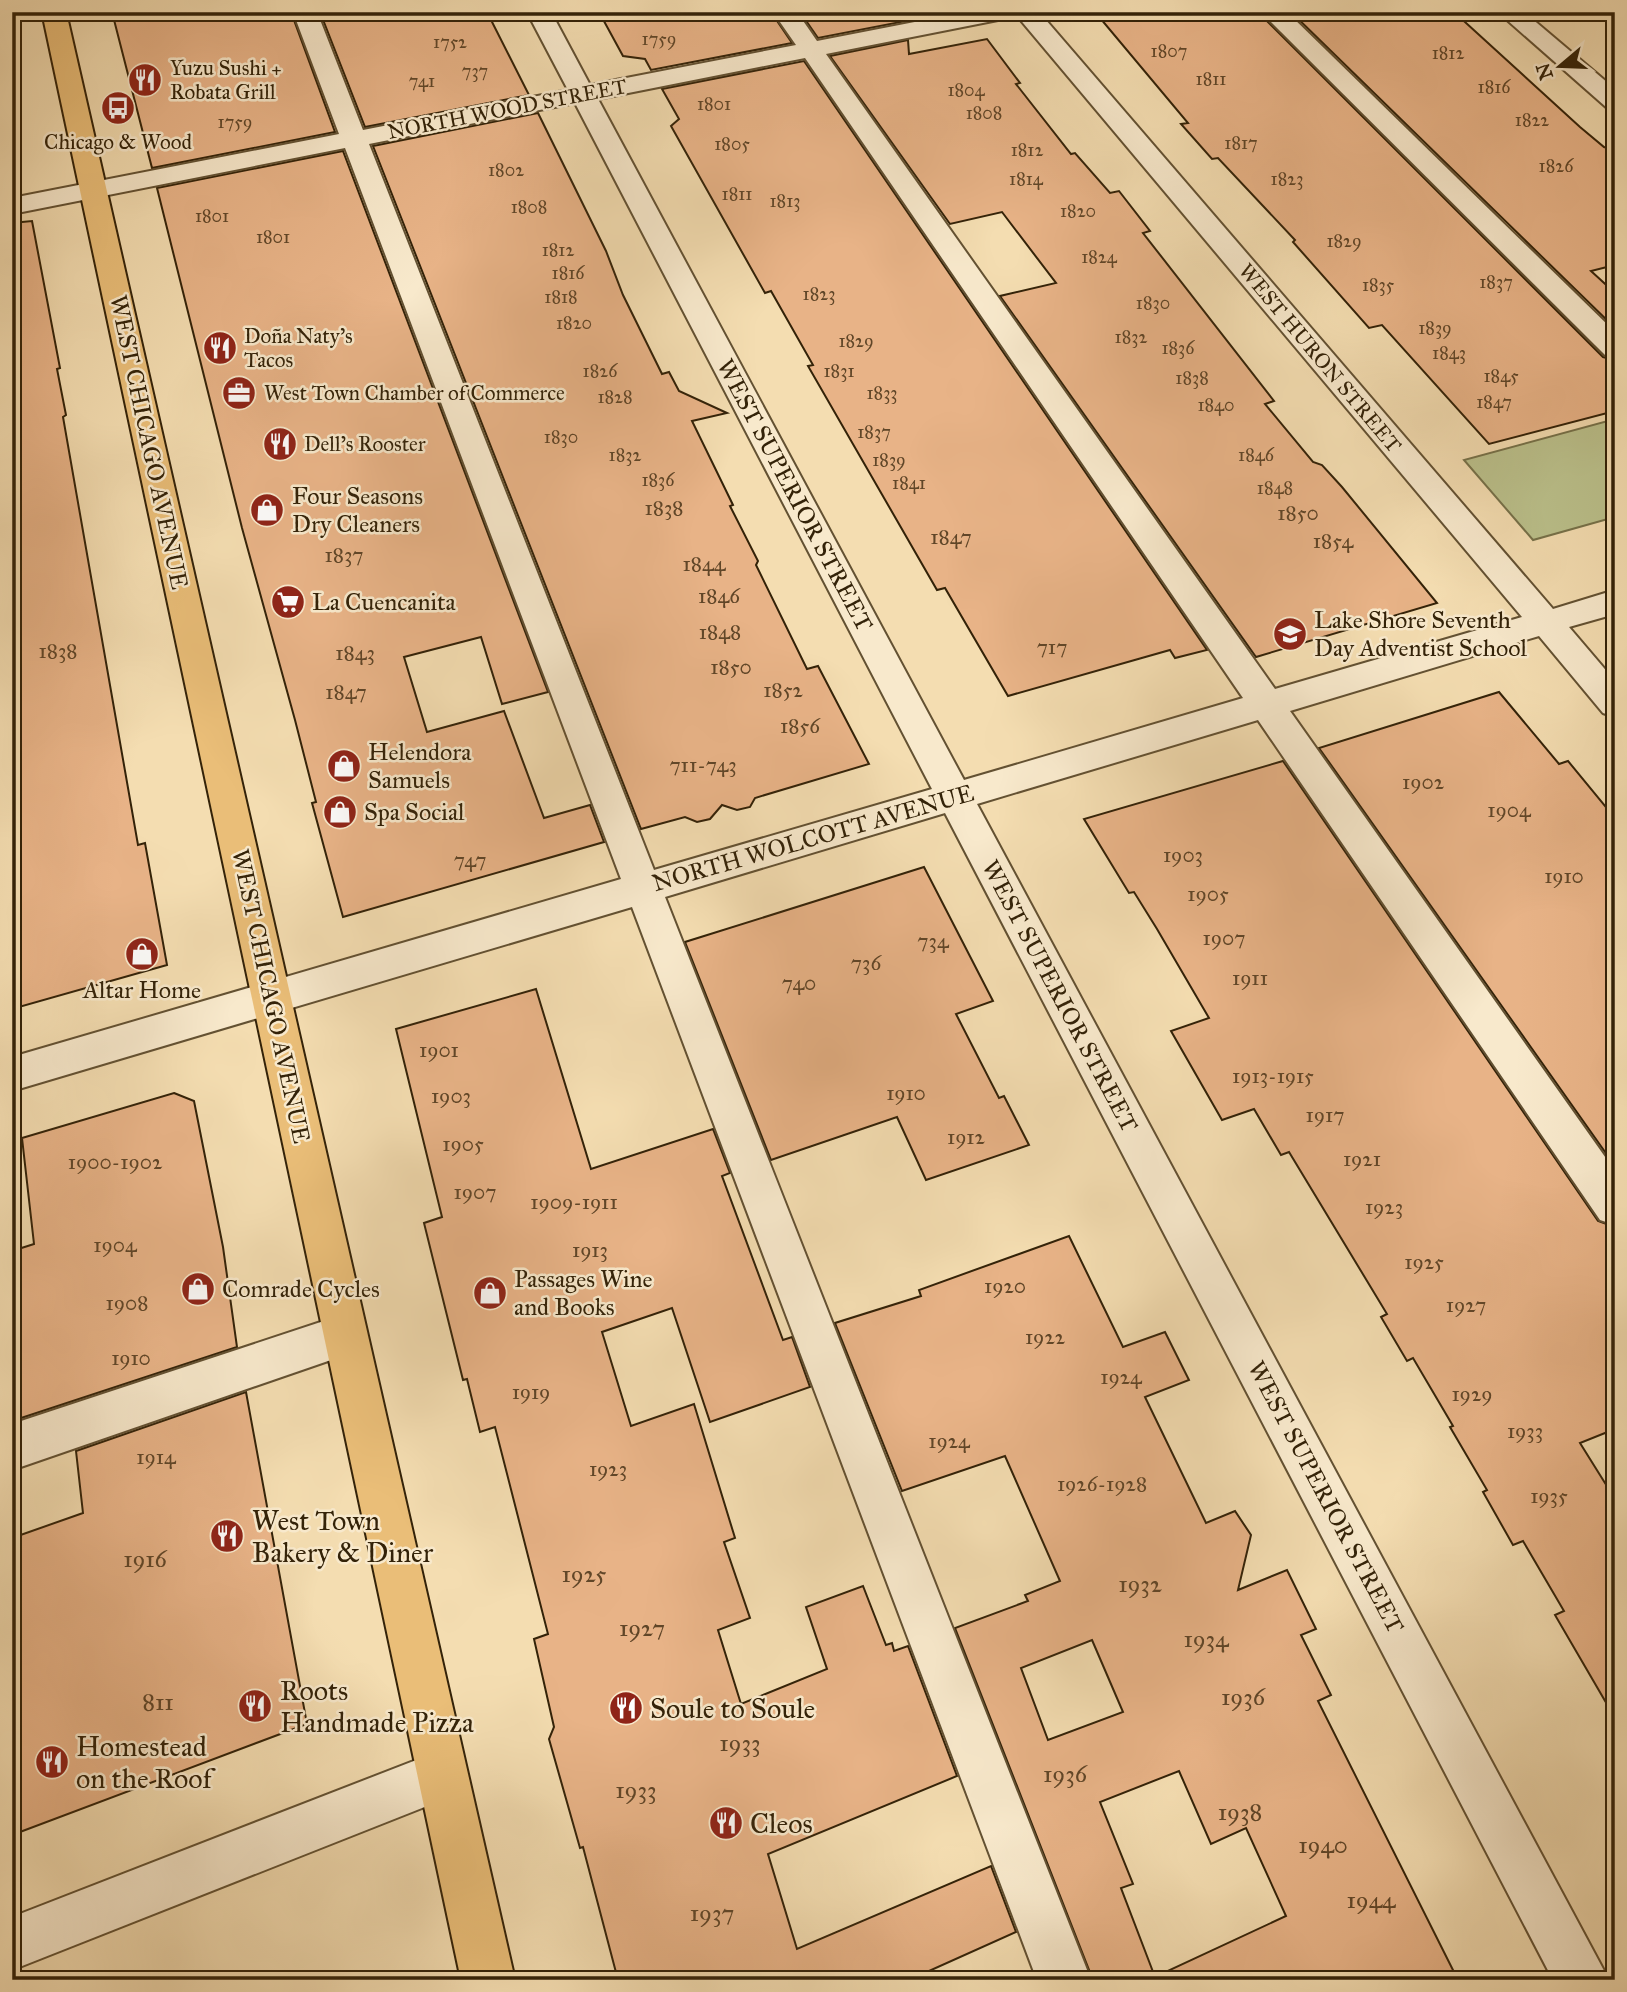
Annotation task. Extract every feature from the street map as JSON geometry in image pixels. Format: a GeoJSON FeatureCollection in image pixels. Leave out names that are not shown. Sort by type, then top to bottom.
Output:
{"type":"FeatureCollection","features":[{"type":"Feature","properties":{"kind":"main road","name":"WEST CHICAGO AVENUE"},"geometry":{"type":"LineString","coordinates":[[54,12],[488,1980]]}},
{"type":"Feature","properties":{"kind":"street"},"geometry":{"type":"LineString","coordinates":[[305,12],[1064,1980]]}},
{"type":"Feature","properties":{"kind":"street","name":"WEST SUPERIOR STREET"},"geometry":{"type":"LineString","coordinates":[[538,12],[1582,1980]]}},
{"type":"Feature","properties":{"kind":"street"},"geometry":{"type":"LineString","coordinates":[[785,12],[1615,1206]]}},
{"type":"Feature","properties":{"kind":"street","name":"NORTH WOOD STREET"},"geometry":{"type":"LineString","coordinates":[[12,206],[1003,12]]}},
{"type":"Feature","properties":{"kind":"street","name":"WEST HURON STREET"},"geometry":{"type":"LineString","coordinates":[[1026,12],[1615,704]]}},
{"type":"Feature","properties":{"kind":"street"},"geometry":{"type":"LineString","coordinates":[[1273,12],[1615,349]]}},
{"type":"Feature","properties":{"kind":"street"},"geometry":{"type":"LineString","coordinates":[[1510,12],[1615,102]]}},
{"type":"Feature","properties":{"kind":"street","name":"NORTH WOLCOTT AVENUE"},"geometry":{"type":"LineString","coordinates":[[12,1074],[1615,602]]}},
{"type":"Feature","properties":{"kind":"street"},"geometry":{"type":"LineString","coordinates":[[12,1447],[345,1335]]}},
{"type":"Feature","properties":{"kind":"street"},"geometry":{"type":"LineString","coordinates":[[12,1944],[442,1775]]}},
{"type":"Feature","properties":{"kind":"green space"},"geometry":{"type":"Polygon","coordinates":[[[1615,419],[1615,517],[1533,540],[1464,460],[1615,419]]]}},
{"type":"Feature","properties":{"kind":"building"},"geometry":{"type":"Polygon","coordinates":[[[112,12],[291,12],[335,132],[152,168],[112,12]]]}},
{"type":"Feature","properties":{"kind":"building"},"geometry":{"type":"Polygon","coordinates":[[[320,12],[487,12],[529,95],[365,127],[320,12]]]}},
{"type":"Feature","properties":{"kind":"building"},"geometry":{"type":"Polygon","coordinates":[[[599,12],[771,12],[792,43],[651,70],[645,59],[623,56],[599,12]]]}},
{"type":"Feature","properties":{"kind":"building"},"geometry":{"type":"Polygon","coordinates":[[[800,12],[905,12],[906,21],[818,38],[800,12]]]}},
{"type":"Feature","properties":{"kind":"building"},"geometry":{"type":"Polygon","coordinates":[[[1095,12],[1258,12],[1603,357],[1615,360],[1615,411],[1489,444],[1382,325],[1369,328],[1293,242],[1295,240],[1218,158],[1212,159],[1181,124],[1188,123],[1095,12]]]}},
{"type":"Feature","properties":{"kind":"building"},"geometry":{"type":"Polygon","coordinates":[[[1291,12],[1454,12],[1580,127],[1604,147],[1615,150],[1615,265],[1591,271],[1615,293],[1615,328],[1291,12]]]}},
{"type":"Feature","properties":{"kind":"building"},"geometry":{"type":"Polygon","coordinates":[[[987,39],[1020,83],[1016,84],[1071,154],[1075,153],[1110,193],[1119,191],[1150,231],[1143,233],[1274,401],[1265,404],[1313,462],[1322,465],[1342,487],[1437,603],[1256,657],[1000,296],[1056,283],[1002,212],[950,224],[830,56],[908,40],[909,54],[987,39]]]}},
{"type":"Feature","properties":{"kind":"building"},"geometry":{"type":"Polygon","coordinates":[[[804,61],[1207,650],[1175,658],[1170,650],[1008,696],[945,588],[937,590],[808,366],[813,365],[771,291],[765,293],[671,126],[679,119],[662,89],[804,61]]]}},
{"type":"Feature","properties":{"kind":"building"},"geometry":{"type":"Polygon","coordinates":[[[538,113],[606,251],[623,295],[662,374],[669,372],[679,391],[727,413],[692,421],[758,561],[756,565],[807,669],[818,666],[869,764],[755,798],[750,807],[737,810],[722,805],[710,819],[697,822],[685,817],[641,829],[373,146],[538,113]]]}},
{"type":"Feature","properties":{"kind":"building"},"geometry":{"type":"Polygon","coordinates":[[[343,151],[548,692],[502,704],[481,637],[404,657],[427,732],[504,711],[544,818],[590,805],[604,842],[343,917],[312,803],[316,802],[242,528],[157,188],[343,151]]]}},
{"type":"Feature","properties":{"kind":"building"},"geometry":{"type":"Polygon","coordinates":[[[32,221],[60,368],[57,369],[66,415],[63,417],[138,845],[145,843],[167,965],[12,1009],[12,223],[32,221]]]}},
{"type":"Feature","properties":{"kind":"building"},"geometry":{"type":"Polygon","coordinates":[[[1499,692],[1559,764],[1568,761],[1615,818],[1615,1166],[1319,748],[1499,692]]]}},
{"type":"Feature","properties":{"kind":"building"},"geometry":{"type":"Polygon","coordinates":[[[1283,761],[1598,1221],[1615,1227],[1615,1429],[1580,1443],[1615,1499],[1615,1718],[1555,1615],[1564,1611],[1523,1541],[1513,1545],[1483,1492],[1487,1490],[1450,1427],[1453,1426],[1413,1358],[1407,1361],[1381,1317],[1387,1314],[1289,1152],[1281,1155],[1254,1109],[1222,1120],[1171,1031],[1209,1018],[1134,892],[1129,893],[1084,819],[1283,761]]]}},
{"type":"Feature","properties":{"kind":"building"},"geometry":{"type":"Polygon","coordinates":[[[924,867],[993,1001],[956,1014],[999,1098],[1004,1096],[1029,1145],[926,1180],[897,1117],[771,1160],[685,942],[924,867]]]}},
{"type":"Feature","properties":{"kind":"building"},"geometry":{"type":"Polygon","coordinates":[[[536,989],[591,1169],[713,1129],[730,1173],[722,1176],[783,1340],[792,1337],[810,1387],[710,1422],[672,1308],[602,1332],[631,1426],[694,1404],[735,1538],[724,1542],[750,1618],[718,1630],[741,1704],[827,1669],[806,1607],[863,1586],[886,1645],[892,1643],[894,1651],[908,1646],[957,1776],[768,1854],[797,1949],[991,1866],[1016,1932],[909,1980],[618,1980],[583,1847],[580,1848],[549,1739],[554,1727],[534,1639],[548,1634],[495,1427],[480,1432],[467,1379],[463,1380],[424,1223],[442,1217],[396,1029],[536,989]]]}},
{"type":"Feature","properties":{"kind":"building"},"geometry":{"type":"Polygon","coordinates":[[[174,1093],[194,1101],[223,1247],[237,1347],[12,1421],[12,1251],[34,1244],[22,1138],[174,1093]]]}},
{"type":"Feature","properties":{"kind":"building"},"geometry":{"type":"Polygon","coordinates":[[[1069,1236],[1123,1347],[1165,1332],[1189,1380],[1145,1397],[1206,1523],[1235,1511],[1251,1535],[1238,1590],[1287,1570],[1316,1629],[1301,1635],[1331,1695],[1318,1701],[1458,1980],[1093,1980],[955,1628],[1028,1601],[1025,1595],[1060,1581],[1005,1456],[902,1491],[835,1323],[921,1296],[919,1290],[1069,1236]],[[1092,1640],[1021,1668],[1048,1740],[1123,1712],[1092,1640]],[[1179,1771],[1100,1802],[1133,1884],[1121,1888],[1155,1977],[1286,1916],[1246,1828],[1211,1844],[1179,1771]]]}},
{"type":"Feature","properties":{"kind":"building"},"geometry":{"type":"Polygon","coordinates":[[[246,1392],[307,1724],[12,1835],[12,1538],[83,1513],[76,1451],[246,1392]]]}},
{"type":"Feature","properties":{"kind":"place","name":"Yuzu Sushi + Robata Grill"},"geometry":{"type":"Point","coordinates":[145,80]}},
{"type":"Feature","properties":{"kind":"place","name":"Chicago & Wood"},"geometry":{"type":"Point","coordinates":[118,108]}},
{"type":"Feature","properties":{"kind":"place","name":"Doña Naty's Tacos"},"geometry":{"type":"Point","coordinates":[220,348]}},
{"type":"Feature","properties":{"kind":"place","name":"West Town Chamber of Commerce"},"geometry":{"type":"Point","coordinates":[239,393]}},
{"type":"Feature","properties":{"kind":"place","name":"Dell’s Rooster"},"geometry":{"type":"Point","coordinates":[280,444]}},
{"type":"Feature","properties":{"kind":"place","name":"Four Seasons Dry Cleaners"},"geometry":{"type":"Point","coordinates":[267,510]}},
{"type":"Feature","properties":{"kind":"place","name":"La Cuencanita"},"geometry":{"type":"Point","coordinates":[288,602]}},
{"type":"Feature","properties":{"kind":"place","name":"Lake Shore Seventh Day Adventist School"},"geometry":{"type":"Point","coordinates":[1290,634]}},
{"type":"Feature","properties":{"kind":"place","name":"Helendora Samuels"},"geometry":{"type":"Point","coordinates":[344,766]}},
{"type":"Feature","properties":{"kind":"place","name":"Spa Social"},"geometry":{"type":"Point","coordinates":[340,812]}},
{"type":"Feature","properties":{"kind":"place","name":"Altar Home"},"geometry":{"type":"Point","coordinates":[142,954]}},
{"type":"Feature","properties":{"kind":"place","name":"Comrade Cycles"},"geometry":{"type":"Point","coordinates":[198,1289]}},
{"type":"Feature","properties":{"kind":"place","name":"Passages Wine and Books"},"geometry":{"type":"Point","coordinates":[490,1293]}},
{"type":"Feature","properties":{"kind":"place","name":"West Town Bakery & Diner"},"geometry":{"type":"Point","coordinates":[227,1536]}},
{"type":"Feature","properties":{"kind":"place","name":"Roots Handmade Pizza"},"geometry":{"type":"Point","coordinates":[255,1706]}},
{"type":"Feature","properties":{"kind":"place","name":"Soule to Soule"},"geometry":{"type":"Point","coordinates":[626,1708]}},
{"type":"Feature","properties":{"kind":"place","name":"Homestead on the Roof"},"geometry":{"type":"Point","coordinates":[52,1762]}},
{"type":"Feature","properties":{"kind":"place","name":"Cleos"},"geometry":{"type":"Point","coordinates":[726,1823]}}]}
